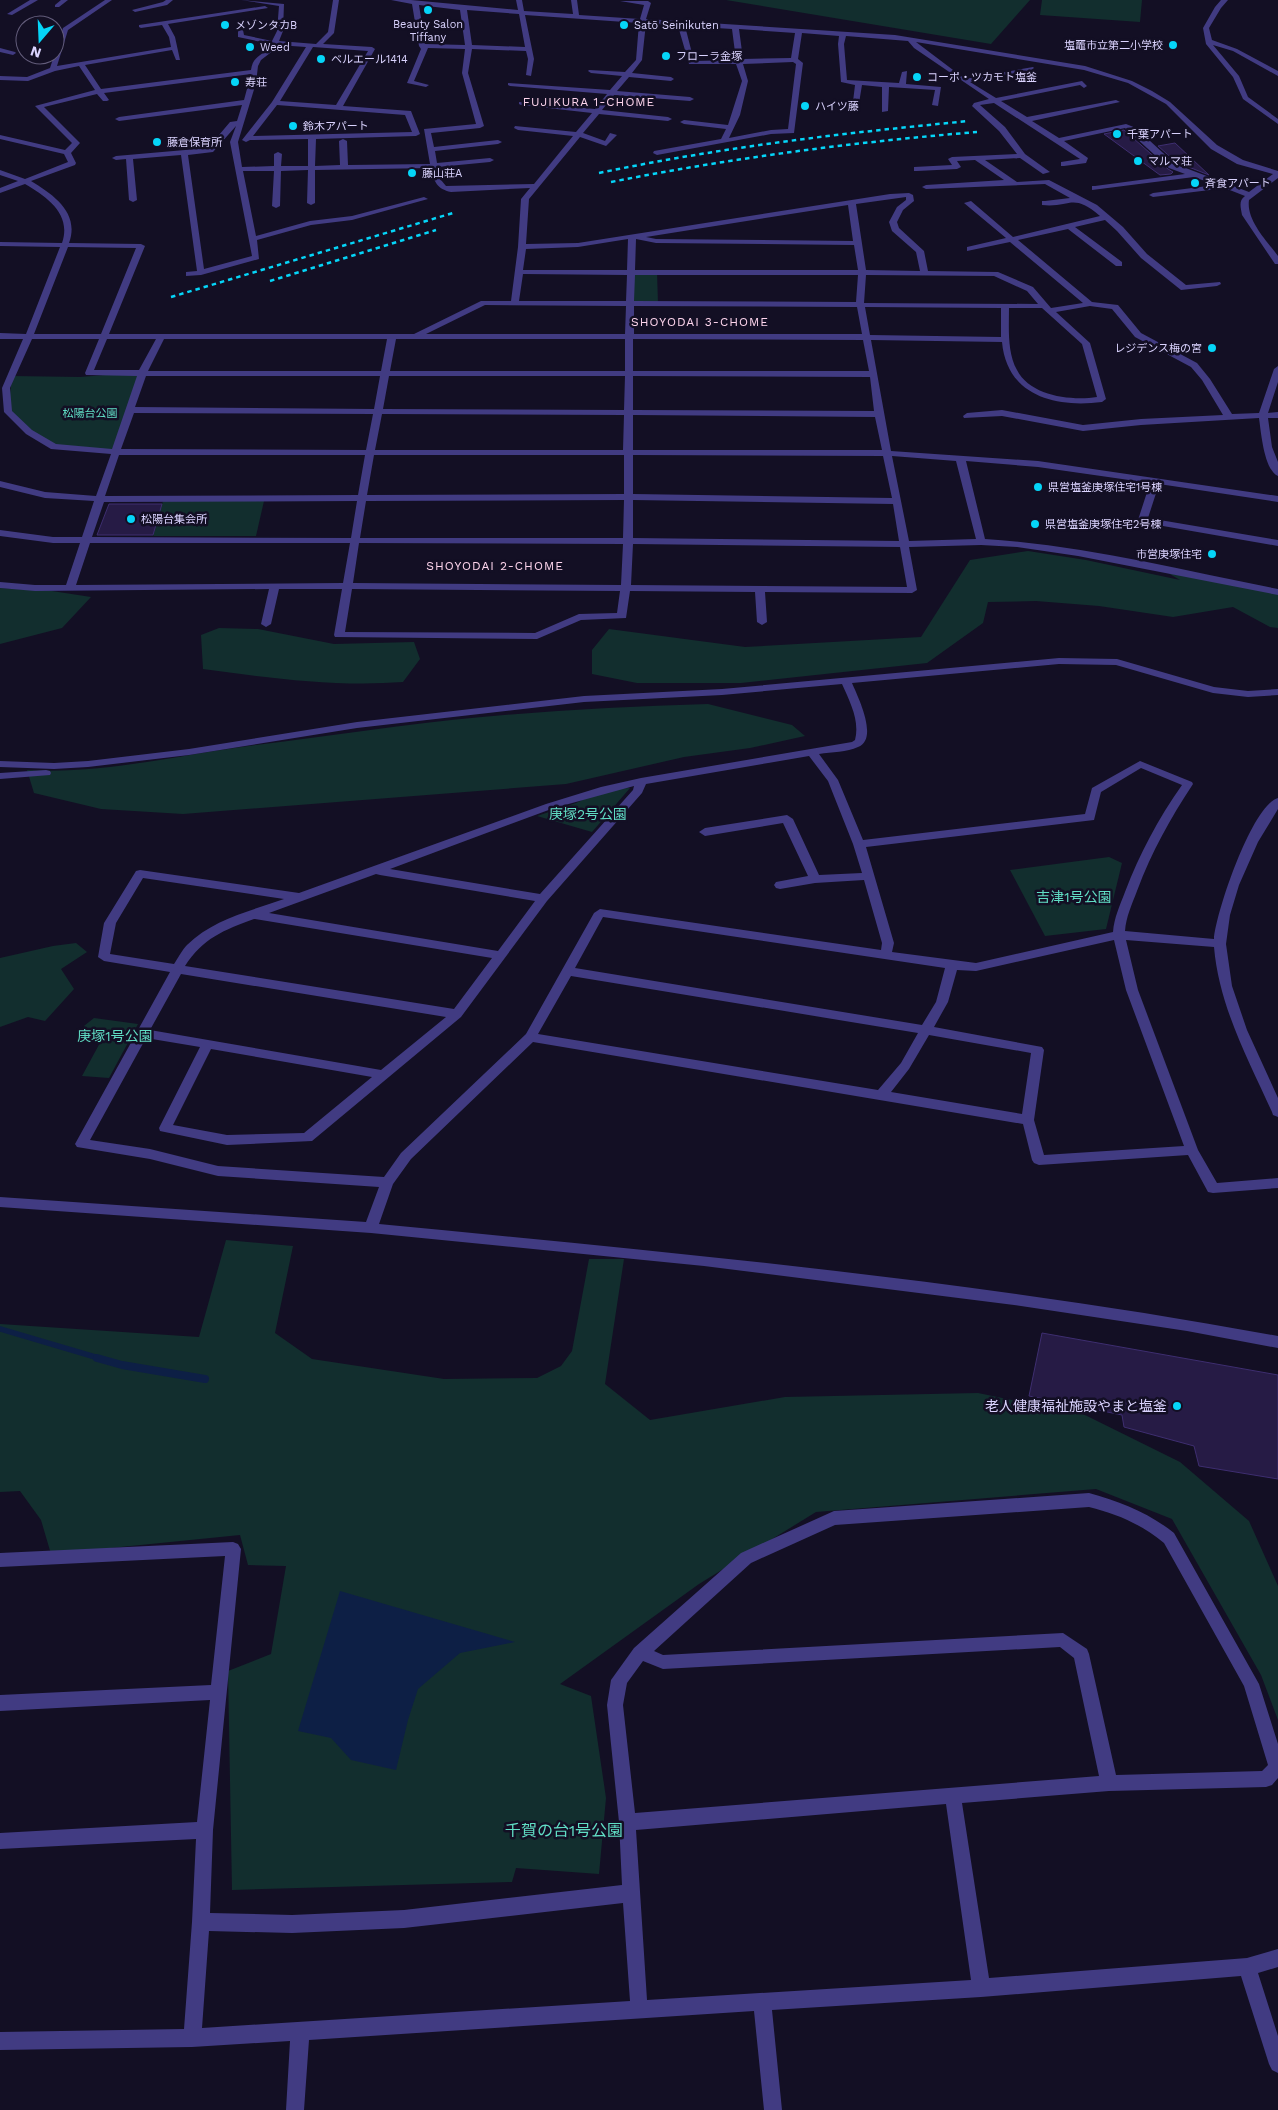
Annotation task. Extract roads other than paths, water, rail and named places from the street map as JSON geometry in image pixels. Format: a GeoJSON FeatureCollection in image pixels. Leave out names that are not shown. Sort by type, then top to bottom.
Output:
{"type":"FeatureCollection","features":[{"type":"Feature","properties":{"kind":"street"},"geometry":{"type":"LineString","coordinates":[[10,14],[35,0]]}},
{"type":"Feature","properties":{"kind":"street"},"geometry":{"type":"LineString","coordinates":[[57,6],[65,0]]}},
{"type":"Feature","properties":{"kind":"street"},"geometry":{"type":"LineString","coordinates":[[53,69],[65,29],[109,0]]}},
{"type":"Feature","properties":{"kind":"street"},"geometry":{"type":"LineString","coordinates":[[135,10],[165,4],[170,0]]}},
{"type":"Feature","properties":{"kind":"street"},"geometry":{"type":"LineString","coordinates":[[244,0],[283,2]]}},
{"type":"Feature","properties":{"kind":"street"},"geometry":{"type":"LineString","coordinates":[[235,147],[250,138],[314,46],[331,33],[336,0]]}},
{"type":"Feature","properties":{"kind":"street"},"geometry":{"type":"LineString","coordinates":[[394,0],[463,8],[910,39],[1085,68],[1130,82],[1168,104],[1220,151],[1240,162],[1278,174]]}},
{"type":"Feature","properties":{"kind":"street"},"geometry":{"type":"LineString","coordinates":[[519,0],[530,59],[529,74]]}},
{"type":"Feature","properties":{"kind":"street"},"geometry":{"type":"LineString","coordinates":[[574,0],[576,15]]}},
{"type":"Feature","properties":{"kind":"street"},"geometry":{"type":"LineString","coordinates":[[1226,0],[1218,7],[1206,28],[1208,42],[1219,59],[1236,76],[1245,98],[1277,120]]}},
{"type":"Feature","properties":{"kind":"street"},"geometry":{"type":"LineString","coordinates":[[515,304],[522,247],[525,199],[534,186],[580,135],[639,60],[643,20],[648,3],[623,1]]}},
{"type":"Feature","properties":{"kind":"street"},"geometry":{"type":"LineString","coordinates":[[141,26],[283,2]]}},
{"type":"Feature","properties":{"kind":"street"},"geometry":{"type":"LineString","coordinates":[[189,274],[201,273],[256,257],[234,142],[253,83],[258,59],[272,49],[282,24],[283,2]]}},
{"type":"Feature","properties":{"kind":"street"},"geometry":{"type":"LineString","coordinates":[[415,3],[422,46],[424,48],[410,83],[426,84]]}},
{"type":"Feature","properties":{"kind":"street"},"geometry":{"type":"LineString","coordinates":[[463,8],[469,47],[465,72],[480,126],[427,131],[437,180],[443,188],[451,190],[534,186]]}},
{"type":"Feature","properties":{"kind":"street"},"geometry":{"type":"LineString","coordinates":[[163,22],[172,37],[178,60]]}},
{"type":"Feature","properties":{"kind":"street"},"geometry":{"type":"LineString","coordinates":[[657,153],[771,132],[790,131],[800,63],[794,60],[691,62],[681,24]]}},
{"type":"Feature","properties":{"kind":"street"},"geometry":{"type":"LineString","coordinates":[[724,141],[736,115],[745,80],[739,60],[735,28]]}},
{"type":"Feature","properties":{"kind":"street"},"geometry":{"type":"LineString","coordinates":[[794,60],[799,30]]}},
{"type":"Feature","properties":{"kind":"street"},"geometry":{"type":"LineString","coordinates":[[241,32],[240,36],[245,38],[274,43],[372,50],[338,108]]}},
{"type":"Feature","properties":{"kind":"street"},"geometry":{"type":"LineString","coordinates":[[843,33],[841,44],[844,82],[939,88],[936,105]]}},
{"type":"Feature","properties":{"kind":"street"},"geometry":{"type":"LineString","coordinates":[[910,39],[916,47],[964,81],[1084,158],[1083,161],[1064,164]]}},
{"type":"Feature","properties":{"kind":"street"},"geometry":{"type":"LineString","coordinates":[[1208,42],[1235,50],[1278,74]]}},
{"type":"Feature","properties":{"kind":"street"},"geometry":{"type":"LineString","coordinates":[[422,46],[528,49]]}},
{"type":"Feature","properties":{"kind":"street"},"geometry":{"type":"LineString","coordinates":[[0,78],[28,80],[53,69],[175,48]]}},
{"type":"Feature","properties":{"kind":"street"},"geometry":{"type":"LineString","coordinates":[[0,50],[13,53]]}},
{"type":"Feature","properties":{"kind":"street"},"geometry":{"type":"LineString","coordinates":[[80,64],[105,100]]}},
{"type":"Feature","properties":{"kind":"street"},"geometry":{"type":"LineString","coordinates":[[964,81],[1031,68]]}},
{"type":"Feature","properties":{"kind":"street"},"geometry":{"type":"LineString","coordinates":[[591,71],[672,79]]}},
{"type":"Feature","properties":{"kind":"street"},"geometry":{"type":"LineString","coordinates":[[67,153],[76,142],[39,106],[100,91],[254,72]]}},
{"type":"Feature","properties":{"kind":"street"},"geometry":{"type":"LineString","coordinates":[[902,86],[905,72]]}},
{"type":"Feature","properties":{"kind":"street"},"geometry":{"type":"LineString","coordinates":[[854,109],[859,83]]}},
{"type":"Feature","properties":{"kind":"street"},"geometry":{"type":"LineString","coordinates":[[1046,172],[1022,156],[1002,130],[976,104],[1082,83],[1084,86]]}},
{"type":"Feature","properties":{"kind":"street"},"geometry":{"type":"LineString","coordinates":[[510,84],[690,99]]}},
{"type":"Feature","properties":{"kind":"street"},"geometry":{"type":"LineString","coordinates":[[884,111],[886,85]]}},
{"type":"Feature","properties":{"kind":"street"},"geometry":{"type":"LineString","coordinates":[[119,119],[247,102]]}},
{"type":"Feature","properties":{"kind":"street"},"geometry":{"type":"LineString","coordinates":[[1024,120],[1116,102]]}},
{"type":"Feature","properties":{"kind":"street"},"geometry":{"type":"LineString","coordinates":[[250,138],[416,134],[408,113],[274,103]]}},
{"type":"Feature","properties":{"kind":"street"},"geometry":{"type":"LineString","coordinates":[[521,103],[668,119]]}},
{"type":"Feature","properties":{"kind":"street"},"geometry":{"type":"LineString","coordinates":[[684,122],[730,127]]}},
{"type":"Feature","properties":{"kind":"street"},"geometry":{"type":"LineString","coordinates":[[116,158],[210,150],[233,124],[240,123]]}},
{"type":"Feature","properties":{"kind":"street"},"geometry":{"type":"LineString","coordinates":[[1058,140],[1126,126],[1133,130],[1172,166],[1191,175],[1250,195]]}},
{"type":"Feature","properties":{"kind":"street"},"geometry":{"type":"LineString","coordinates":[[518,128],[580,135],[606,144],[613,135]]}},
{"type":"Feature","properties":{"kind":"street"},"geometry":{"type":"LineString","coordinates":[[311,203],[310,167],[312,136]]}},
{"type":"Feature","properties":{"kind":"street"},"geometry":{"type":"LineString","coordinates":[[0,138],[67,153]]}},
{"type":"Feature","properties":{"kind":"street"},"geometry":{"type":"LineString","coordinates":[[343,142],[344,167]]}},
{"type":"Feature","properties":{"kind":"street"},"geometry":{"type":"LineString","coordinates":[[431,149],[498,142]]}},
{"type":"Feature","properties":{"kind":"street"},"geometry":{"type":"LineString","coordinates":[[0,190],[72,163],[67,153]]}},
{"type":"Feature","properties":{"kind":"street"},"geometry":{"type":"LineString","coordinates":[[184,153],[201,273]]}},
{"type":"Feature","properties":{"kind":"street"},"geometry":{"type":"LineString","coordinates":[[276,206],[278,154]]}},
{"type":"Feature","properties":{"kind":"street"},"geometry":{"type":"LineString","coordinates":[[917,169],[957,167],[952,159],[1022,156]]}},
{"type":"Feature","properties":{"kind":"street"},"geometry":{"type":"LineString","coordinates":[[129,157],[132,200]]}},
{"type":"Feature","properties":{"kind":"street"},"geometry":{"type":"LineString","coordinates":[[977,158],[1015,184],[1046,182],[1094,207],[1107,216],[1144,256],[1184,288],[1216,284]]}},
{"type":"Feature","properties":{"kind":"street"},"geometry":{"type":"LineString","coordinates":[[240,169],[434,165],[490,160]]}},
{"type":"Feature","properties":{"kind":"street"},"geometry":{"type":"LineString","coordinates":[[0,172],[25,181],[47,194],[67,217],[69,233],[29,337],[6,388],[4,412],[28,432],[54,447],[116,452],[888,453],[1038,464],[1278,498]]}},
{"type":"Feature","properties":{"kind":"street"},"geometry":{"type":"LineString","coordinates":[[1278,174],[1245,199],[1244,206],[1246,215],[1275,253],[1278,262]]}},
{"type":"Feature","properties":{"kind":"street"},"geometry":{"type":"LineString","coordinates":[[1095,188],[1191,175]]}},
{"type":"Feature","properties":{"kind":"street"},"geometry":{"type":"LineString","coordinates":[[926,187],[961,184],[978,186],[1012,182]]}},
{"type":"Feature","properties":{"kind":"street"},"geometry":{"type":"LineString","coordinates":[[1153,195],[1223,186]]}},
{"type":"Feature","properties":{"kind":"street"},"geometry":{"type":"LineString","coordinates":[[522,247],[578,245],[890,196],[909,195],[910,201],[900,208],[893,222],[895,229],[920,251],[924,273]]}},
{"type":"Feature","properties":{"kind":"street"},"geometry":{"type":"LineString","coordinates":[[253,239],[310,223],[352,218],[424,199]]}},
{"type":"Feature","properties":{"kind":"street"},"geometry":{"type":"LineString","coordinates":[[1045,203],[1078,199]]}},
{"type":"Feature","properties":{"kind":"street"},"geometry":{"type":"LineString","coordinates":[[0,585],[36,588],[346,586],[912,590],[898,501],[878,414],[874,374],[860,304],[862,273],[852,203]]}},
{"type":"Feature","properties":{"kind":"street"},"geometry":{"type":"LineString","coordinates":[[968,203],[1090,304]]}},
{"type":"Feature","properties":{"kind":"street"},"geometry":{"type":"LineString","coordinates":[[970,249],[1107,216]]}},
{"type":"Feature","properties":{"kind":"street"},"geometry":{"type":"LineString","coordinates":[[1068,225],[1119,264]]}},
{"type":"Feature","properties":{"kind":"street"},"geometry":{"type":"LineString","coordinates":[[632,236],[656,241],[857,242]]}},
{"type":"Feature","properties":{"kind":"street"},"geometry":{"type":"LineString","coordinates":[[392,338],[370,452],[356,541],[346,586],[339,636],[537,636],[579,617],[622,616],[626,588],[628,541],[629,303],[632,236]]}},
{"type":"Feature","properties":{"kind":"street"},"geometry":{"type":"LineString","coordinates":[[0,244],[141,246],[89,373],[874,374]]}},
{"type":"Feature","properties":{"kind":"street"},"geometry":{"type":"LineString","coordinates":[[519,272],[924,273],[1002,276],[1030,289],[1047,308],[1086,343],[1102,399],[1088,402],[1057,398],[1030,390],[1012,369],[1006,340],[1005,306]]}},
{"type":"Feature","properties":{"kind":"street"},"geometry":{"type":"LineString","coordinates":[[412,337],[484,303],[860,304],[1047,308],[1090,304],[1115,307],[1138,335],[1194,365],[1206,379],[1230,417]]}},
{"type":"Feature","properties":{"kind":"street"},"geometry":{"type":"LineString","coordinates":[[0,336],[629,337],[1006,340]]}},
{"type":"Feature","properties":{"kind":"street"},"geometry":{"type":"LineString","coordinates":[[70,587],[143,372],[161,337]]}},
{"type":"Feature","properties":{"kind":"street"},"geometry":{"type":"LineString","coordinates":[[1278,369],[1263,414],[1267,447],[1278,474]]}},
{"type":"Feature","properties":{"kind":"street"},"geometry":{"type":"LineString","coordinates":[[131,410],[878,414]]}},
{"type":"Feature","properties":{"kind":"street"},"geometry":{"type":"LineString","coordinates":[[967,416],[1002,413],[1083,428],[1141,422],[1205,420],[1263,414],[1278,415]]}},
{"type":"Feature","properties":{"kind":"street"},"geometry":{"type":"LineString","coordinates":[[960,457],[981,542]]}},
{"type":"Feature","properties":{"kind":"street"},"geometry":{"type":"LineString","coordinates":[[1155,481],[1143,520],[1278,543]]}},
{"type":"Feature","properties":{"kind":"street"},"geometry":{"type":"LineString","coordinates":[[0,484],[45,494],[101,500],[363,497],[628,497],[898,501]]}},
{"type":"Feature","properties":{"kind":"street"},"geometry":{"type":"LineString","coordinates":[[0,533],[54,540],[628,541],[904,544],[981,542],[1017,544],[1078,553],[1278,592]]}},
{"type":"Feature","properties":{"kind":"street"},"geometry":{"type":"LineString","coordinates":[[266,624],[275,586]]}},
{"type":"Feature","properties":{"kind":"street"},"geometry":{"type":"LineString","coordinates":[[760,590],[762,622]]}},
{"type":"Feature","properties":{"kind":"street"},"geometry":{"type":"LineString","coordinates":[[0,764],[54,766],[88,764],[188,752],[357,725],[564,701],[722,692],[1059,661],[1104,660],[1130,664],[1212,690],[1248,694],[1278,692]]}},
{"type":"Feature","properties":{"kind":"street"},"geometry":{"type":"LineString","coordinates":[[387,1182],[218,1171],[150,1154],[82,1144],[190,949],[204,937],[222,926],[378,871],[550,806],[605,789],[855,744],[860,742],[863,735],[862,727],[846,681]]}},
{"type":"Feature","properties":{"kind":"street"},"geometry":{"type":"LineString","coordinates":[[812,752],[833,780],[859,844],[888,943],[886,954]]}},
{"type":"Feature","properties":{"kind":"street"},"geometry":{"type":"LineString","coordinates":[[0,776],[46,773],[88,764]]}},
{"type":"Feature","properties":{"kind":"street"},"geometry":{"type":"LineString","coordinates":[[859,844],[1090,817],[1096,790],[1140,764],[1188,784],[1163,821],[1142,863],[1120,920],[1119,935],[1132,990],[1192,1150],[1213,1188],[1278,1183]]}},
{"type":"Feature","properties":{"kind":"street"},"geometry":{"type":"LineString","coordinates":[[208,1044],[165,1128],[227,1140],[307,1138],[456,1014],[543,898],[638,791],[641,781]]}},
{"type":"Feature","properties":{"kind":"street"},"geometry":{"type":"LineString","coordinates":[[1278,802],[1269,812],[1248,850],[1230,893],[1220,944],[1230,1000],[1278,1112]]}},
{"type":"Feature","properties":{"kind":"street"},"geometry":{"type":"LineString","coordinates":[[704,832],[787,819],[815,880]]}},
{"type":"Feature","properties":{"kind":"street"},"geometry":{"type":"LineString","coordinates":[[378,871],[543,898]]}},
{"type":"Feature","properties":{"kind":"street"},"geometry":{"type":"LineString","coordinates":[[300,897],[140,874],[110,922],[104,957],[456,1014]]}},
{"type":"Feature","properties":{"kind":"street"},"geometry":{"type":"LineString","coordinates":[[780,885],[869,876]]}},
{"type":"Feature","properties":{"kind":"street"},"geometry":{"type":"LineString","coordinates":[[371,1228],[387,1182],[406,1156],[530,1037],[600,913],[952,965],[976,966],[1119,935],[1220,944]]}},
{"type":"Feature","properties":{"kind":"street"},"geometry":{"type":"LineString","coordinates":[[254,915],[500,955]]}},
{"type":"Feature","properties":{"kind":"street"},"geometry":{"type":"LineString","coordinates":[[881,1096],[905,1066],[942,1002],[952,965]]}},
{"type":"Feature","properties":{"kind":"street"},"geometry":{"type":"LineString","coordinates":[[566,971],[1038,1050],[1028,1120],[1039,1160],[1192,1150]]}},
{"type":"Feature","properties":{"kind":"street"},"geometry":{"type":"LineString","coordinates":[[143,1032],[384,1075]]}},
{"type":"Feature","properties":{"kind":"street"},"geometry":{"type":"LineString","coordinates":[[530,1037],[1028,1120]]}},
{"type":"Feature","properties":{"kind":"street"},"geometry":{"type":"LineString","coordinates":[[0,1202],[371,1228],[704,1261],[1004,1298],[1187,1325],[1278,1342]]}},
{"type":"Feature","properties":{"kind":"street"},"geometry":{"type":"LineString","coordinates":[[627,1822],[1109,1783],[1266,1779],[1277,1767],[1251,1684],[1170,1538],[1152,1524],[1113,1506],[1089,1500],[834,1518],[746,1558],[640,1653],[619,1680],[615,1705],[627,1822],[639,2009]]}},
{"type":"Feature","properties":{"kind":"street"},"geometry":{"type":"LineString","coordinates":[[0,1560],[233,1549],[205,1830],[202,1922],[192,2038]]}},
{"type":"Feature","properties":{"kind":"street"},"geometry":{"type":"LineString","coordinates":[[640,1653],[664,1662],[1063,1640],[1081,1654],[1109,1783]]}},
{"type":"Feature","properties":{"kind":"street"},"geometry":{"type":"LineString","coordinates":[[0,1704],[220,1692]]}},
{"type":"Feature","properties":{"kind":"street"},"geometry":{"type":"LineString","coordinates":[[953,1796],[982,1988]]}},
{"type":"Feature","properties":{"kind":"street"},"geometry":{"type":"LineString","coordinates":[[0,1841],[205,1830]]}},
{"type":"Feature","properties":{"kind":"street"},"geometry":{"type":"LineString","coordinates":[[202,1922],[292,1924],[404,1919],[632,1892]]}},
{"type":"Feature","properties":{"kind":"street"},"geometry":{"type":"LineString","coordinates":[[0,2041],[192,2038],[982,1988],[1247,1967],[1278,1958]]}},
{"type":"Feature","properties":{"kind":"street"},"geometry":{"type":"LineString","coordinates":[[1247,1967],[1278,2064]]}},
{"type":"Feature","properties":{"kind":"street"},"geometry":{"type":"LineString","coordinates":[[762,2002],[773,2110]]}},
{"type":"Feature","properties":{"kind":"street"},"geometry":{"type":"LineString","coordinates":[[295,2110],[300,2031]]}},
{"type":"Feature","properties":{"kind":"water"},"geometry":{"type":"Polygon","coordinates":[[[340,1591],[515,1642],[460,1653],[418,1689],[408,1720],[396,1770],[351,1760],[331,1738],[298,1731],[340,1591]]]}},
{"type":"Feature","properties":{"kind":"waterway"},"geometry":{"type":"LineString","coordinates":[[0,1329],[102,1359]]}},
{"type":"Feature","properties":{"kind":"waterway"},"geometry":{"type":"LineString","coordinates":[[97,1358],[122,1365],[205,1379]]}},
{"type":"Feature","properties":{"kind":"railway"},"geometry":{"type":"LineString","coordinates":[[599,173],[737,148],[969,121]]}},
{"type":"Feature","properties":{"kind":"railway"},"geometry":{"type":"LineString","coordinates":[[611,182],[702,165],[793,152],[977,132]]}},
{"type":"Feature","properties":{"kind":"railway"},"geometry":{"type":"LineString","coordinates":[[171,297],[453,213]]}},
{"type":"Feature","properties":{"kind":"railway"},"geometry":{"type":"LineString","coordinates":[[270,281],[436,230]]}},
{"type":"Feature","properties":{"kind":"place","name":"Beauty Salon Tiffany"},"geometry":{"type":"Point","coordinates":[428,10]}},
{"type":"Feature","properties":{"kind":"place","name":"メゾンタカB"},"geometry":{"type":"Point","coordinates":[225,25]}},
{"type":"Feature","properties":{"kind":"place","name":"Satō Seinikuten"},"geometry":{"type":"Point","coordinates":[624,25]}},
{"type":"Feature","properties":{"kind":"place","name":"塩竈市立第二小学校"},"geometry":{"type":"Point","coordinates":[1173,45]}},
{"type":"Feature","properties":{"kind":"place","name":"Weed"},"geometry":{"type":"Point","coordinates":[250,47]}},
{"type":"Feature","properties":{"kind":"place","name":"フローラ金塚"},"geometry":{"type":"Point","coordinates":[666,56]}},
{"type":"Feature","properties":{"kind":"place","name":"ベルエール1414"},"geometry":{"type":"Point","coordinates":[321,59]}},
{"type":"Feature","properties":{"kind":"place","name":"コーポ・ツカモト塩釜"},"geometry":{"type":"Point","coordinates":[917,77]}},
{"type":"Feature","properties":{"kind":"place","name":"寿荘"},"geometry":{"type":"Point","coordinates":[235,82]}},
{"type":"Feature","properties":{"kind":"place","name":"ハイツ藤"},"geometry":{"type":"Point","coordinates":[805,106]}},
{"type":"Feature","properties":{"kind":"place","name":"鈴木アパート"},"geometry":{"type":"Point","coordinates":[293,126]}},
{"type":"Feature","properties":{"kind":"place","name":"千葉アパート"},"geometry":{"type":"Point","coordinates":[1117,134]}},
{"type":"Feature","properties":{"kind":"place","name":"藤倉保育所"},"geometry":{"type":"Point","coordinates":[157,142]}},
{"type":"Feature","properties":{"kind":"place","name":"マルマ荘"},"geometry":{"type":"Point","coordinates":[1138,161]}},
{"type":"Feature","properties":{"kind":"place","name":"藤山荘A"},"geometry":{"type":"Point","coordinates":[412,173]}},
{"type":"Feature","properties":{"kind":"place","name":"斉食アパート"},"geometry":{"type":"Point","coordinates":[1195,183]}},
{"type":"Feature","properties":{"kind":"place","name":"レジデンス梅の宮"},"geometry":{"type":"Point","coordinates":[1212,348]}},
{"type":"Feature","properties":{"kind":"place","name":"県営塩釜庚塚住宅1号棟"},"geometry":{"type":"Point","coordinates":[1038,487]}},
{"type":"Feature","properties":{"kind":"place","name":"松陽台集会所"},"geometry":{"type":"Point","coordinates":[131,519]}},
{"type":"Feature","properties":{"kind":"place","name":"県営塩釜庚塚住宅2号棟"},"geometry":{"type":"Point","coordinates":[1035,524]}},
{"type":"Feature","properties":{"kind":"place","name":"市営庚塚住宅"},"geometry":{"type":"Point","coordinates":[1212,554]}},
{"type":"Feature","properties":{"kind":"place","name":"老人健康福祉施設やまと塩釜"},"geometry":{"type":"Point","coordinates":[1177,1406]}},
{"type":"Feature","properties":{"kind":"district","name":"FUJIKURA 1-CHOME"},"geometry":{"type":"Point","coordinates":[589,102]}},
{"type":"Feature","properties":{"kind":"district","name":"SHOYODAI 3-CHOME"},"geometry":{"type":"Point","coordinates":[700,322]}},
{"type":"Feature","properties":{"kind":"district","name":"SHOYODAI 2-CHOME"},"geometry":{"type":"Point","coordinates":[495,566]}},
{"type":"Feature","properties":{"kind":"park label","name":"松陽台公園"},"geometry":{"type":"Point","coordinates":[90,413]}},
{"type":"Feature","properties":{"kind":"park label","name":"庚塚2号公園"},"geometry":{"type":"Point","coordinates":[588,814]}},
{"type":"Feature","properties":{"kind":"park label","name":"吉津1号公園"},"geometry":{"type":"Point","coordinates":[1074,897]}},
{"type":"Feature","properties":{"kind":"park label","name":"庚塚1号公園"},"geometry":{"type":"Point","coordinates":[115,1036]}},
{"type":"Feature","properties":{"kind":"park label","name":"千賀の台1号公園"},"geometry":{"type":"Point","coordinates":[564,1830]}}]}
